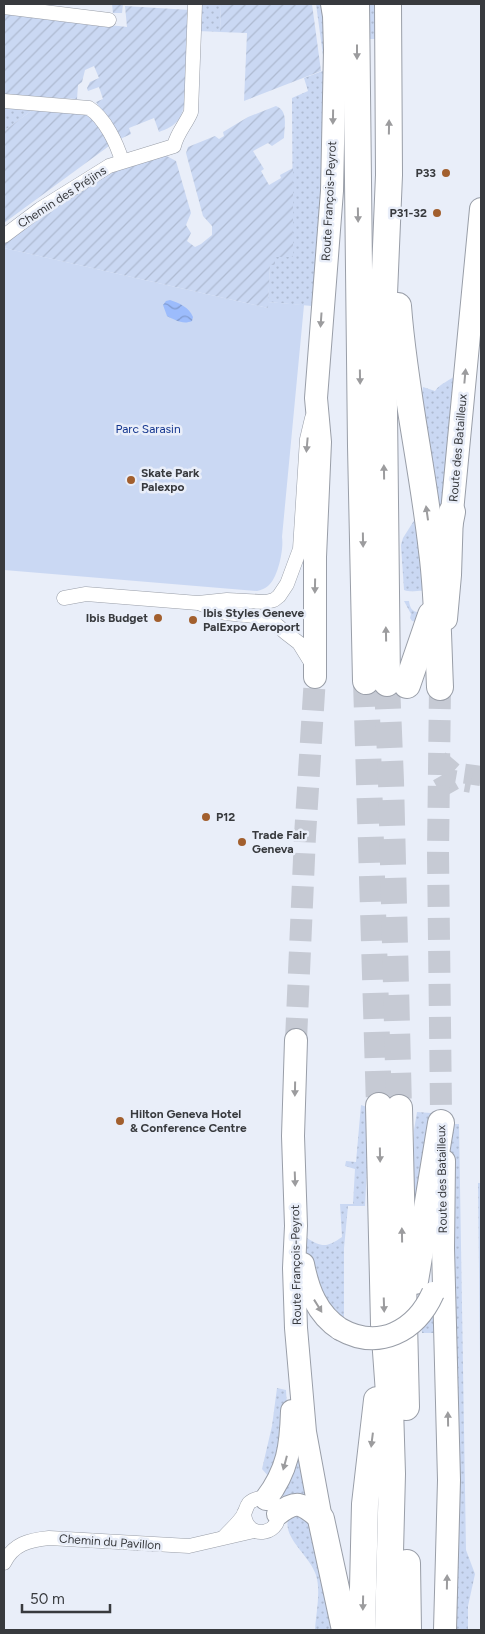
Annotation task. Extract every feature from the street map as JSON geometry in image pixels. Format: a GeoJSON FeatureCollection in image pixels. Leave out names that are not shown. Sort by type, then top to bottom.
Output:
{"type":"FeatureCollection","features":[{"type":"Feature","properties":{"kind":"highway"},"geometry":{"type":"LineString","coordinates":[[387,683],[383,318],[389,175],[388,4]]}},
{"type":"Feature","properties":{"kind":"highway"},"geometry":{"type":"LineString","coordinates":[[339,7],[361,446],[387,683]]}},
{"type":"Feature","properties":{"kind":"highway"},"geometry":{"type":"LineString","coordinates":[[389,175],[399,319],[437,596],[440,687]]}},
{"type":"Feature","properties":{"kind":"highway"},"geometry":{"type":"LineString","coordinates":[[387,683],[437,596],[452,512]]}},
{"type":"Feature","properties":{"kind":"highway"},"geometry":{"type":"LineString","coordinates":[[388,1630],[392,1474],[385,1340],[389,1107],[406,1371],[408,1630]]}},
{"type":"Feature","properties":{"kind":"highway"},"geometry":{"type":"LineString","coordinates":[[406,1371],[416,1275],[441,1117]]}},
{"type":"Feature","properties":{"kind":"highway"},"geometry":{"type":"LineString","coordinates":[[362,1630],[365,1504],[385,1340]]}},
{"type":"Feature","properties":{"kind":"highway"},"geometry":{"type":"LineString","coordinates":[[321,1518],[345,1630]]}},
{"type":"Feature","properties":{"kind":"main road","name":"Route François-Peyrot"},"geometry":{"type":"LineString","coordinates":[[315,673],[315,557],[320,442],[316,398],[332,191],[335,50],[339,7]]}},
{"type":"Feature","properties":{"kind":"main road","name":"Route des Batailleux"},"geometry":{"type":"LineString","coordinates":[[440,687],[450,576],[452,512],[481,209]]}},
{"type":"Feature","properties":{"kind":"main road","name":"Route François-Peyrot"},"geometry":{"type":"LineString","coordinates":[[296,1040],[294,1136],[296,1328],[305,1432],[321,1518]]}},
{"type":"Feature","properties":{"kind":"main road","name":"Route des Batailleux"},"geometry":{"type":"LineString","coordinates":[[441,1117],[444,1163],[444,1248]]}},
{"type":"Feature","properties":{"kind":"main road"},"geometry":{"type":"LineString","coordinates":[[296,1226],[304,1272],[312,1297],[324,1316],[340,1329],[369,1338],[392,1334],[407,1327],[417,1318],[433,1293],[444,1248]]}},
{"type":"Feature","properties":{"kind":"main road"},"geometry":{"type":"LineString","coordinates":[[444,1248],[449,1480],[445,1630]]}},
{"type":"Feature","properties":{"kind":"main road"},"geometry":{"type":"LineString","coordinates":[[296,1328],[291,1434],[287,1456],[272,1507],[300,1504],[321,1518]]}},
{"type":"Feature","properties":{"kind":"street","name":"Chemin des Préjins"},"geometry":{"type":"LineString","coordinates":[[4,236],[40,209],[109,166],[174,146],[177,136],[191,112],[196,4]]}},
{"type":"Feature","properties":{"kind":"street"},"geometry":{"type":"LineString","coordinates":[[4,7],[109,20]]}},
{"type":"Feature","properties":{"kind":"street","name":"Chemin des Préjins"},"geometry":{"type":"LineString","coordinates":[[4,101],[89,108],[97,115],[118,145],[122,161]]}},
{"type":"Feature","properties":{"kind":"street","name":"Route François-Peyrot"},"geometry":{"type":"LineString","coordinates":[[64,598],[86,594],[198,603],[227,600],[266,602],[274,600],[284,590],[300,549],[307,439],[316,398]]}},
{"type":"Feature","properties":{"kind":"street","name":"Route François-Peyrot"},"geometry":{"type":"LineString","coordinates":[[198,603],[225,613],[263,617],[271,620],[299,643],[305,651],[315,673]]}},
{"type":"Feature","properties":{"kind":"street"},"geometry":{"type":"LineString","coordinates":[[224,1537],[244,1513],[250,1502],[258,1498],[272,1507],[276,1524],[262,1532],[254,1531],[246,1524],[244,1513]]}},
{"type":"Feature","properties":{"kind":"street","name":"Chemin du Pavillon"},"geometry":{"type":"LineString","coordinates":[[4,1563],[13,1549],[20,1544],[38,1539],[49,1538],[189,1546],[254,1531]]}},
{"type":"Feature","properties":{"kind":"green space"},"geometry":{"type":"Polygon","coordinates":[[[112,4],[123,4],[122,13],[113,13],[112,4]]]}},
{"type":"Feature","properties":{"kind":"green space"},"geometry":{"type":"Polygon","coordinates":[[[200,4],[221,4],[220,32],[199,31],[200,4]]]}},
{"type":"Feature","properties":{"kind":"green space"},"geometry":{"type":"Polygon","coordinates":[[[221,4],[312,4],[321,71],[244,101],[247,33],[220,32],[221,4]]]}},
{"type":"Feature","properties":{"kind":"green space"},"geometry":{"type":"Polygon","coordinates":[[[316,4],[326,4],[329,98],[324,191],[312,306],[268,302],[270,265],[275,265],[275,257],[293,257],[292,98],[308,91],[304,78],[325,70],[316,4]]]}},
{"type":"Feature","properties":{"kind":"green space"},"geometry":{"type":"Polygon","coordinates":[[[364,4],[377,4],[378,23],[375,39],[366,39],[364,4]]]}},
{"type":"Feature","properties":{"kind":"green space"},"geometry":{"type":"Polygon","coordinates":[[[125,6],[190,10],[185,99],[183,111],[173,125],[159,132],[154,118],[129,128],[131,134],[120,139],[96,102],[103,99],[99,87],[88,91],[87,88],[90,82],[99,78],[94,66],[85,70],[82,82],[78,85],[77,99],[4,95],[4,13],[127,27],[125,6]]]}},
{"type":"Feature","properties":{"kind":"green space"},"geometry":{"type":"Polygon","coordinates":[[[4,105],[35,108],[4,131],[4,105]]]}},
{"type":"Feature","properties":{"kind":"green space"},"geometry":{"type":"Polygon","coordinates":[[[276,106],[280,108],[284,115],[284,138],[272,146],[268,143],[253,151],[264,169],[261,171],[269,185],[281,178],[280,175],[293,168],[293,257],[275,257],[275,265],[270,265],[268,308],[4,248],[4,243],[71,195],[116,168],[163,154],[176,161],[191,213],[186,225],[191,233],[187,241],[195,247],[201,244],[212,235],[212,226],[203,216],[186,153],[188,147],[215,136],[219,139],[224,136],[223,132],[248,117],[276,106]]]}},
{"type":"Feature","properties":{"kind":"green space"},"geometry":{"type":"Polygon","coordinates":[[[35,108],[89,112],[107,137],[109,146],[4,223],[4,131],[35,108]]]}},
{"type":"Feature","properties":{"kind":"green space","name":"Parc Sarasin"},"geometry":{"type":"Polygon","coordinates":[[[4,248],[268,308],[268,302],[304,305],[282,549],[275,577],[268,586],[257,591],[4,570],[4,248]]]}},
{"type":"Feature","properties":{"kind":"green space"},"geometry":{"type":"Polygon","coordinates":[[[457,374],[444,511],[440,514],[421,401],[423,387],[435,391],[457,374]]]}},
{"type":"Feature","properties":{"kind":"green space"},"geometry":{"type":"Polygon","coordinates":[[[415,519],[426,591],[404,590],[401,545],[403,538],[415,519]]]}},
{"type":"Feature","properties":{"kind":"green space"},"geometry":{"type":"Polygon","coordinates":[[[404,601],[409,601],[414,611],[422,612],[418,622],[412,621],[410,618],[411,614],[404,601]]]}},
{"type":"Feature","properties":{"kind":"green space"},"geometry":{"type":"Polygon","coordinates":[[[361,1105],[370,1108],[365,1206],[348,1206],[344,1248],[344,1325],[328,1313],[306,1255],[307,1238],[325,1245],[333,1243],[342,1237],[340,1204],[353,1204],[355,1169],[345,1166],[346,1161],[356,1162],[361,1105]]]}},
{"type":"Feature","properties":{"kind":"green space"},"geometry":{"type":"Polygon","coordinates":[[[417,1112],[431,1113],[430,1138],[414,1257],[414,1130],[417,1112]]]}},
{"type":"Feature","properties":{"kind":"green space"},"geometry":{"type":"Polygon","coordinates":[[[450,1124],[459,1124],[466,1550],[475,1574],[468,1606],[468,1630],[452,1630],[453,1413],[450,1124]]]}},
{"type":"Feature","properties":{"kind":"green space"},"geometry":{"type":"Polygon","coordinates":[[[478,1183],[481,1183],[481,1358],[480,1358],[478,1183]]]}},
{"type":"Feature","properties":{"kind":"green space"},"geometry":{"type":"Polygon","coordinates":[[[436,1303],[436,1333],[422,1333],[421,1323],[436,1303]]]}},
{"type":"Feature","properties":{"kind":"green space"},"geometry":{"type":"Polygon","coordinates":[[[277,1388],[286,1390],[288,1423],[270,1478],[262,1469],[272,1426],[277,1388]]]}},
{"type":"Feature","properties":{"kind":"green space"},"geometry":{"type":"Polygon","coordinates":[[[294,1431],[310,1499],[286,1501],[279,1488],[294,1431]]]}},
{"type":"Feature","properties":{"kind":"green space"},"geometry":{"type":"Polygon","coordinates":[[[293,1510],[313,1519],[337,1630],[315,1630],[318,1595],[316,1575],[290,1535],[288,1518],[293,1510]]]}},
{"type":"Feature","properties":{"kind":"water"},"geometry":{"type":"Polygon","coordinates":[[[170,300],[186,308],[193,317],[192,321],[182,322],[167,316],[163,305],[166,301],[170,300]]]}},
{"type":"Feature","properties":{"kind":"tunnel"},"geometry":{"type":"LineString","coordinates":[[296,1040],[305,836],[315,677]]}},
{"type":"Feature","properties":{"kind":"tunnel"},"geometry":{"type":"LineString","coordinates":[[366,681],[379,1106]]}},
{"type":"Feature","properties":{"kind":"tunnel"},"geometry":{"type":"LineString","coordinates":[[387,683],[399,1108]]}},
{"type":"Feature","properties":{"kind":"tunnel"},"geometry":{"type":"LineString","coordinates":[[440,687],[438,854],[441,1110]]}},
{"type":"Feature","properties":{"kind":"tunnel"},"geometry":{"type":"LineString","coordinates":[[439,760],[453,772],[481,776]]}},
{"type":"Feature","properties":{"kind":"tunnel"},"geometry":{"type":"LineString","coordinates":[[438,789],[454,780],[471,783]]}},
{"type":"Feature","properties":{"kind":"place","name":"P33"},"geometry":{"type":"Point","coordinates":[446,173]}},
{"type":"Feature","properties":{"kind":"place","name":"P31-32"},"geometry":{"type":"Point","coordinates":[437,213]}},
{"type":"Feature","properties":{"kind":"place","name":"Skate Park Palexpo"},"geometry":{"type":"Point","coordinates":[131,480]}},
{"type":"Feature","properties":{"kind":"place","name":"Ibis Budget"},"geometry":{"type":"Point","coordinates":[158,618]}},
{"type":"Feature","properties":{"kind":"place","name":"Ibis Styles Geneve PalExpo Aeroport"},"geometry":{"type":"Point","coordinates":[193,620]}},
{"type":"Feature","properties":{"kind":"place","name":"P12"},"geometry":{"type":"Point","coordinates":[206,817]}},
{"type":"Feature","properties":{"kind":"place","name":"Trade Fair Geneva"},"geometry":{"type":"Point","coordinates":[242,842]}},
{"type":"Feature","properties":{"kind":"place","name":"Hilton Geneva Hotel & Conference Centre"},"geometry":{"type":"Point","coordinates":[120,1121]}}]}
